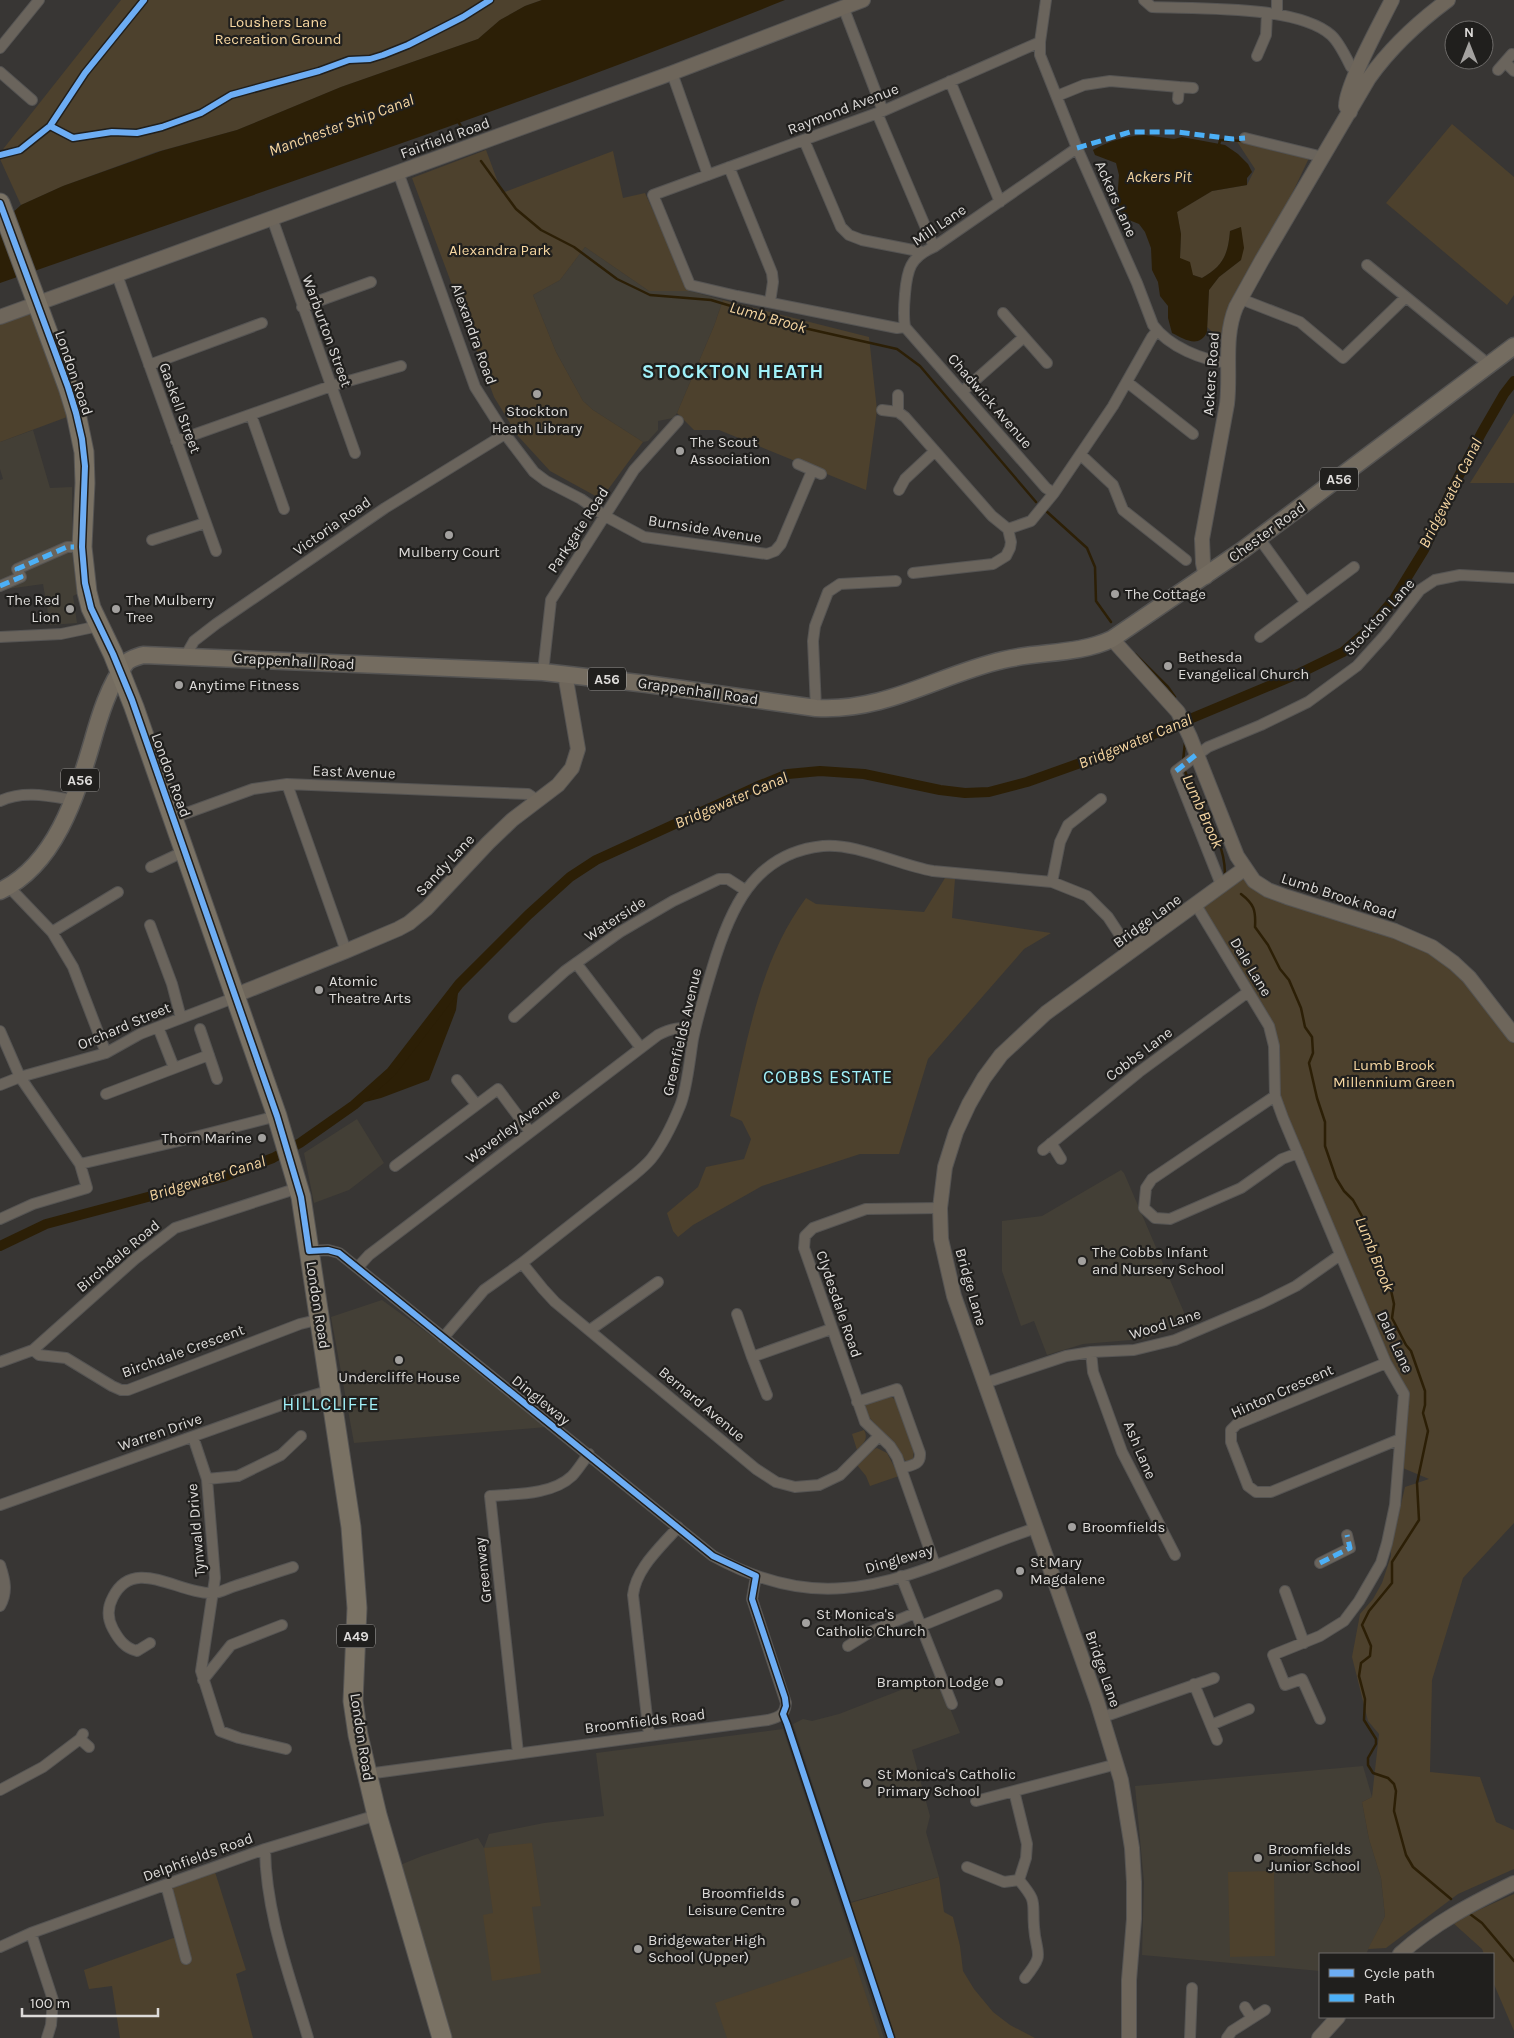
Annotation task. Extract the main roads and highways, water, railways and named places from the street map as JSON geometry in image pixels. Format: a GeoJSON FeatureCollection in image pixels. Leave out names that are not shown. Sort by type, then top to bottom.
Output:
{"type":"FeatureCollection","features":[{"type":"Feature","properties":{"kind":"highway","name":"London Road"},"geometry":{"type":"LineString","coordinates":[[0,203],[68,386],[82,439],[85,483],[82,547],[84,572],[91,608],[121,672],[185,851],[277,1116],[298,1188],[321,1319],[351,1527],[357,1594],[353,1701],[377,1815],[442,2038]]}},
{"type":"Feature","properties":{"kind":"main road","name":"Chester Road"},"geometry":{"type":"LineString","coordinates":[[1112,639],[1206,577],[1514,346]]}},
{"type":"Feature","properties":{"kind":"main road","name":"Grappenhall Road"},"geometry":{"type":"LineString","coordinates":[[121,672],[131,672],[146,664],[154,656],[186,655],[543,672],[674,687],[834,709],[866,706],[1003,660],[1095,646],[1112,639]]}},
{"type":"Feature","properties":{"kind":"main road","name":"A56"},"geometry":{"type":"LineString","coordinates":[[4,889],[23,876],[45,851],[73,800],[106,699],[121,672]]}},
{"type":"Feature","properties":{"kind":"water","name":"Manchester Ship Canal"},"geometry":{"type":"Polygon","coordinates":[[[542,0],[785,0],[492,111],[0,283],[0,224],[21,205],[63,186],[161,151],[237,130],[341,87],[478,39],[500,20],[525,6],[542,0]]]}},
{"type":"Feature","properties":{"kind":"water","name":"Ackers Pit"},"geometry":{"type":"Polygon","coordinates":[[[1145,135],[1174,139],[1182,137],[1225,145],[1248,164],[1252,172],[1247,178],[1247,185],[1212,191],[1177,212],[1181,234],[1180,258],[1190,262],[1193,275],[1202,278],[1215,269],[1223,259],[1228,247],[1230,231],[1241,227],[1244,248],[1241,260],[1219,277],[1209,290],[1207,332],[1200,340],[1186,340],[1172,333],[1168,318],[1168,306],[1160,296],[1158,282],[1152,270],[1151,248],[1145,232],[1139,224],[1124,218],[1117,202],[1119,175],[1116,163],[1095,155],[1093,150],[1131,136],[1145,135]]]}},
{"type":"Feature","properties":{"kind":"water"},"geometry":{"type":"Polygon","coordinates":[[[459,984],[456,1010],[429,1080],[381,1098],[354,1105],[391,1072],[459,984]]]}},
{"type":"Feature","properties":{"kind":"waterway","name":"Lumb Brook"},"geometry":{"type":"LineString","coordinates":[[457,120],[463,129]]}},
{"type":"Feature","properties":{"kind":"waterway"},"geometry":{"type":"LineString","coordinates":[[1219,145],[1220,140],[1244,141]]}},
{"type":"Feature","properties":{"kind":"waterway","name":"Lumb Brook"},"geometry":{"type":"LineString","coordinates":[[481,161],[516,209],[541,230],[574,247],[617,279],[650,295],[711,300],[804,328],[897,349],[920,366],[1036,502]]}},
{"type":"Feature","properties":{"kind":"waterway","name":"Bridgewater Canal"},"geometry":{"type":"LineString","coordinates":[[0,1246],[46,1224],[223,1177],[273,1158],[300,1143],[354,1105],[391,1072],[459,984],[528,915],[570,877],[596,860],[756,787],[788,774],[820,771],[864,774],[940,790],[965,793],[989,792],[1027,782],[1111,752],[1300,673],[1343,652],[1366,632],[1394,599],[1424,550],[1452,489],[1482,432],[1504,394],[1514,381]]}},
{"type":"Feature","properties":{"kind":"waterway","name":"Lumb Brook"},"geometry":{"type":"LineString","coordinates":[[1045,510],[1087,548],[1095,567],[1096,601],[1111,622]]}},
{"type":"Feature","properties":{"kind":"waterway"},"geometry":{"type":"LineString","coordinates":[[1135,654],[1168,687],[1175,697]]}},
{"type":"Feature","properties":{"kind":"waterway","name":"Lumb Brook"},"geometry":{"type":"LineString","coordinates":[[1183,761],[1185,743]]}},
{"type":"Feature","properties":{"kind":"waterway","name":"Lumb Brook"},"geometry":{"type":"LineString","coordinates":[[1184,769],[1215,833],[1224,860],[1225,874]]}},
{"type":"Feature","properties":{"kind":"waterway","name":"Lumb Brook"},"geometry":{"type":"LineString","coordinates":[[1241,894],[1249,901],[1253,908],[1255,927],[1268,945],[1280,969],[1289,980],[1301,1008],[1305,1027],[1312,1037],[1313,1053],[1309,1063],[1325,1122],[1325,1146],[1336,1178],[1344,1191],[1353,1200],[1363,1218],[1365,1231],[1389,1281],[1394,1304],[1392,1318],[1411,1351],[1425,1391],[1423,1413],[1428,1431],[1417,1483],[1419,1520],[1392,1562],[1392,1583],[1369,1611],[1362,1625],[1371,1646],[1370,1656],[1361,1663],[1359,1676],[1365,1699],[1364,1720],[1376,1739],[1376,1744],[1368,1758],[1368,1765],[1373,1773],[1388,1778],[1394,1784],[1396,1791],[1394,1811],[1406,1855],[1413,1867],[1451,1899]]}},
{"type":"Feature","properties":{"kind":"waterway"},"geometry":{"type":"LineString","coordinates":[[1470,1914],[1482,1923],[1514,1961]]}},
{"type":"Feature","properties":{"kind":"place","name":"Stockton Heath Library"},"geometry":{"type":"Point","coordinates":[537,394]}},
{"type":"Feature","properties":{"kind":"place","name":"The Scout Association"},"geometry":{"type":"Point","coordinates":[680,451]}},
{"type":"Feature","properties":{"kind":"place","name":"Mulberry Court"},"geometry":{"type":"Point","coordinates":[449,535]}},
{"type":"Feature","properties":{"kind":"place","name":"The Cottage"},"geometry":{"type":"Point","coordinates":[1115,594]}},
{"type":"Feature","properties":{"kind":"place","name":"The Red Lion"},"geometry":{"type":"Point","coordinates":[70,609]}},
{"type":"Feature","properties":{"kind":"place","name":"The Mulberry Tree"},"geometry":{"type":"Point","coordinates":[116,609]}},
{"type":"Feature","properties":{"kind":"place","name":"Bethesda Evangelical Church"},"geometry":{"type":"Point","coordinates":[1168,666]}},
{"type":"Feature","properties":{"kind":"place","name":"Anytime Fitness"},"geometry":{"type":"Point","coordinates":[179,685]}},
{"type":"Feature","properties":{"kind":"place","name":"Atomic Theatre Arts"},"geometry":{"type":"Point","coordinates":[319,990]}},
{"type":"Feature","properties":{"kind":"place","name":"Thorn Marine"},"geometry":{"type":"Point","coordinates":[262,1138]}},
{"type":"Feature","properties":{"kind":"place","name":"The Cobbs Infant and Nursery School"},"geometry":{"type":"Point","coordinates":[1082,1261]}},
{"type":"Feature","properties":{"kind":"place","name":"Undercliffe House"},"geometry":{"type":"Point","coordinates":[399,1360]}},
{"type":"Feature","properties":{"kind":"place","name":"Broomfields"},"geometry":{"type":"Point","coordinates":[1072,1527]}},
{"type":"Feature","properties":{"kind":"place","name":"St Mary Magdalene"},"geometry":{"type":"Point","coordinates":[1020,1571]}},
{"type":"Feature","properties":{"kind":"place","name":"St Monica's Catholic Church"},"geometry":{"type":"Point","coordinates":[806,1623]}},
{"type":"Feature","properties":{"kind":"place","name":"Brampton Lodge"},"geometry":{"type":"Point","coordinates":[999,1682]}},
{"type":"Feature","properties":{"kind":"place","name":"St Monica's Catholic Primary School"},"geometry":{"type":"Point","coordinates":[867,1783]}},
{"type":"Feature","properties":{"kind":"place","name":"Broomfields Junior School"},"geometry":{"type":"Point","coordinates":[1258,1858]}},
{"type":"Feature","properties":{"kind":"place","name":"Broomfields Leisure Centre"},"geometry":{"type":"Point","coordinates":[795,1902]}},
{"type":"Feature","properties":{"kind":"place","name":"Bridgewater High School (Upper)"},"geometry":{"type":"Point","coordinates":[638,1949]}},
{"type":"Feature","properties":{"kind":"district","name":"STOCKTON HEATH"},"geometry":{"type":"Point","coordinates":[733,371]}},
{"type":"Feature","properties":{"kind":"district","name":"COBBS ESTATE"},"geometry":{"type":"Point","coordinates":[828,1077]}},
{"type":"Feature","properties":{"kind":"district","name":"HILLCLIFFE"},"geometry":{"type":"Point","coordinates":[331,1404]}},
{"type":"Feature","properties":{"kind":"park label","name":"Loushers Lane Recreation Ground"},"geometry":{"type":"Point","coordinates":[278,30]}},
{"type":"Feature","properties":{"kind":"park label","name":"Alexandra Park"},"geometry":{"type":"Point","coordinates":[500,250]}},
{"type":"Feature","properties":{"kind":"park label","name":"Lumb Brook Millennium Green"},"geometry":{"type":"Point","coordinates":[1394,1074]}}]}
